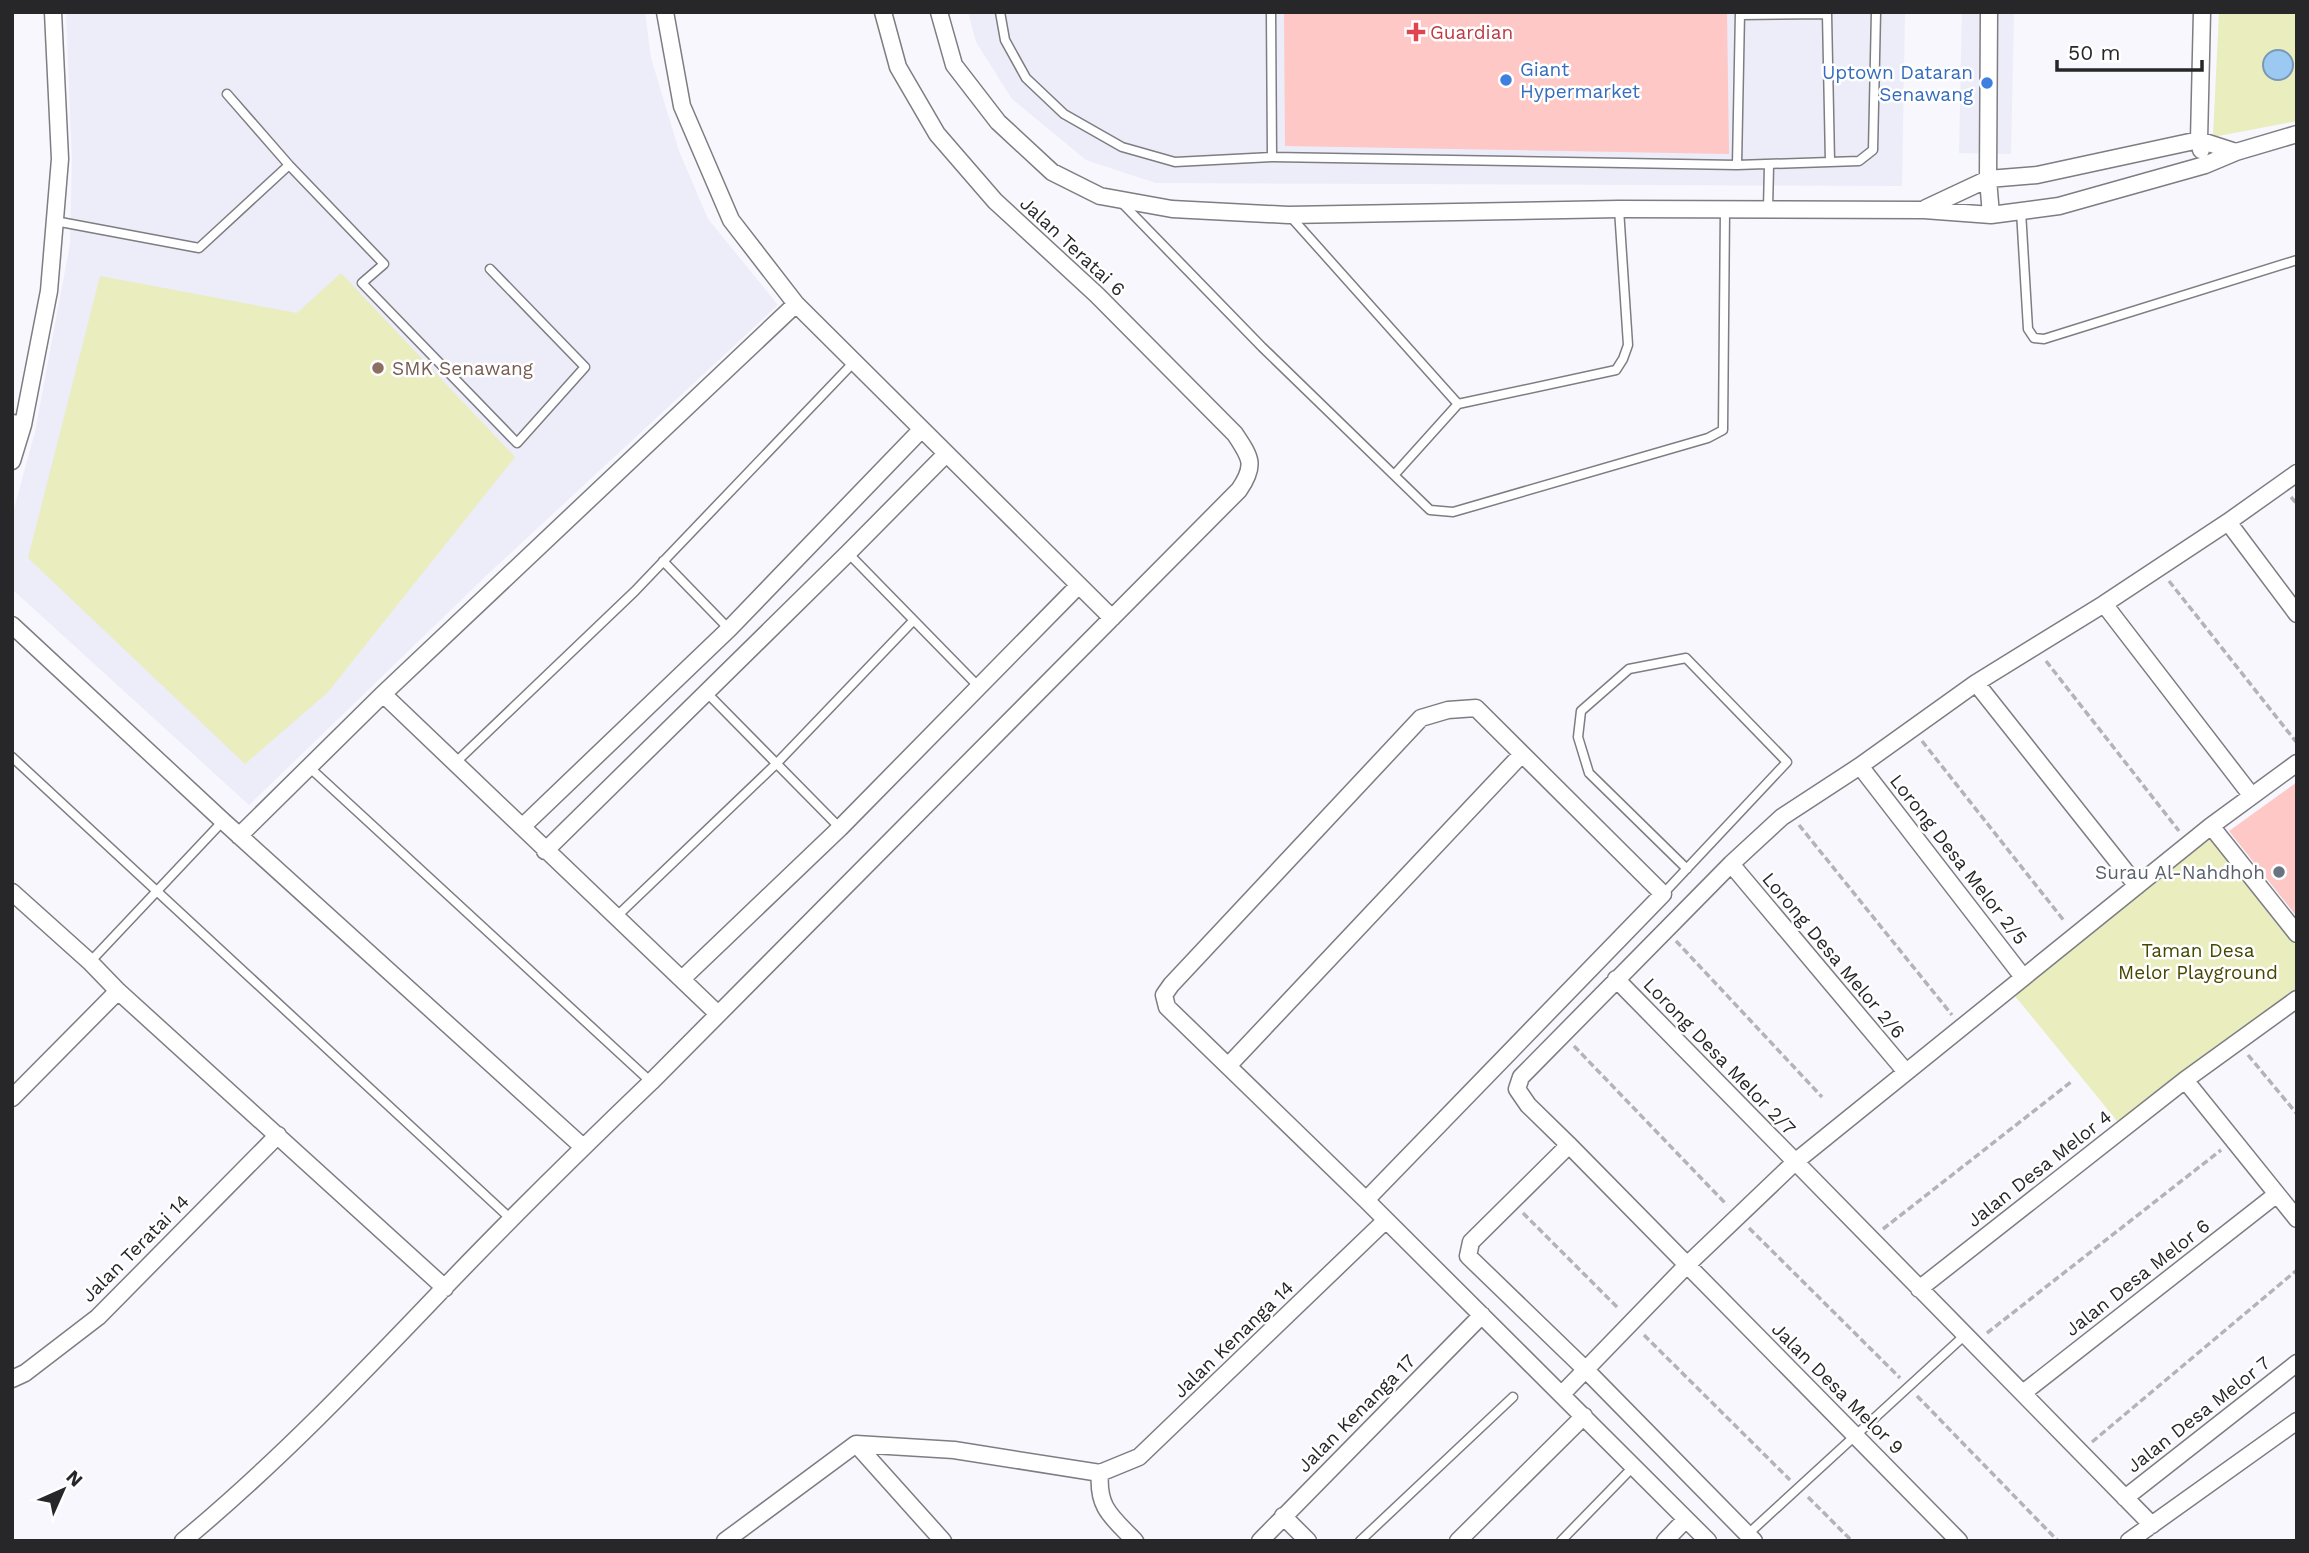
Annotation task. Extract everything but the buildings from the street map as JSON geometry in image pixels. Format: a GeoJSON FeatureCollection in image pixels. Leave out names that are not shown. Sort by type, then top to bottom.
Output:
{"type":"FeatureCollection","features":[{"type":"Feature","properties":{"kind":"street"},"geometry":{"type":"LineString","coordinates":[[12,461],[49,291],[60,159],[53,12]]}},
{"type":"Feature","properties":{"kind":"street"},"geometry":{"type":"LineString","coordinates":[[183,1541],[237,1497],[1112,618],[796,304],[731,220],[682,106],[666,12]]}},
{"type":"Feature","properties":{"kind":"street","name":"Jalan Teratai 6"},"geometry":{"type":"LineString","coordinates":[[883,12],[898,68],[937,134],[995,201],[1097,295],[1235,434],[1248,454],[1250,474],[1239,490],[1112,618]]}},
{"type":"Feature","properties":{"kind":"street"},"geometry":{"type":"LineString","coordinates":[[939,12],[954,65],[998,122],[1052,172],[1100,197],[1172,209],[1289,215],[1619,209],[1924,209],[1991,215],[2059,206],[2205,165],[2236,152],[2297,134]]}},
{"type":"Feature","properties":{"kind":"street"},"geometry":{"type":"LineString","coordinates":[[1989,12],[1987,178],[1991,215]]}},
{"type":"Feature","properties":{"kind":"street"},"geometry":{"type":"LineString","coordinates":[[2202,12],[2199,140],[2205,165]]}},
{"type":"Feature","properties":{"kind":"street"},"geometry":{"type":"LineString","coordinates":[[1924,209],[1987,178],[2037,175],[2199,140],[2236,152]]}},
{"type":"Feature","properties":{"kind":"street"},"geometry":{"type":"LineString","coordinates":[[239,836],[383,694],[796,304]]}},
{"type":"Feature","properties":{"kind":"street"},"geometry":{"type":"LineString","coordinates":[[522,827],[729,629],[921,429]]}},
{"type":"Feature","properties":{"kind":"street"},"geometry":{"type":"LineString","coordinates":[[545,851],[946,454]]}},
{"type":"Feature","properties":{"kind":"street"},"geometry":{"type":"LineString","coordinates":[[1563,1035],[1731,864],[1789,812],[1860,766],[1976,683],[2104,604],[2297,473]]}},
{"type":"Feature","properties":{"kind":"street"},"geometry":{"type":"LineString","coordinates":[[2228,522],[2297,614]]}},
{"type":"Feature","properties":{"kind":"street"},"geometry":{"type":"LineString","coordinates":[[682,979],[840,828],[1079,585]]}},
{"type":"Feature","properties":{"kind":"street"},"geometry":{"type":"LineString","coordinates":[[2104,604],[2251,795]]}},
{"type":"Feature","properties":{"kind":"street"},"geometry":{"type":"LineString","coordinates":[[12,625],[239,836],[583,1147]]}},
{"type":"Feature","properties":{"kind":"street"},"geometry":{"type":"LineString","coordinates":[[1976,683],[2137,886]]}},
{"type":"Feature","properties":{"kind":"street"},"geometry":{"type":"LineString","coordinates":[[383,694],[718,1014]]}},
{"type":"Feature","properties":{"kind":"street"},"geometry":{"type":"LineString","coordinates":[[1366,1200],[1663,894],[1476,708],[1448,710],[1421,718],[1164,995],[1167,1007],[1366,1200],[1708,1541]]}},
{"type":"Feature","properties":{"kind":"street"},"geometry":{"type":"LineString","coordinates":[[1228,1066],[1522,754]]}},
{"type":"Feature","properties":{"kind":"street"},"geometry":{"type":"LineString","coordinates":[[1562,1395],[1687,1265],[1795,1162],[2189,844],[2251,795],[2297,764]]}},
{"type":"Feature","properties":{"kind":"street","name":"Lorong Desa Melor 2/5"},"geometry":{"type":"LineString","coordinates":[[1860,766],[2024,978]]}},
{"type":"Feature","properties":{"kind":"street"},"geometry":{"type":"LineString","coordinates":[[2211,827],[2297,934]]}},
{"type":"Feature","properties":{"kind":"street","name":"Lorong Desa Melor 2/6"},"geometry":{"type":"LineString","coordinates":[[1731,864],[1906,1072]]}},
{"type":"Feature","properties":{"kind":"street"},"geometry":{"type":"LineString","coordinates":[[12,892],[444,1288]]}},
{"type":"Feature","properties":{"kind":"street","name":"Lorong Desa Melor 2/7"},"geometry":{"type":"LineString","coordinates":[[1616,979],[2152,1525]]}},
{"type":"Feature","properties":{"kind":"street"},"geometry":{"type":"LineString","coordinates":[[12,1098],[118,991]]}},
{"type":"Feature","properties":{"kind":"street","name":"Jalan Desa Melor 4"},"geometry":{"type":"LineString","coordinates":[[1919,1289],[2185,1080],[2297,999]]}},
{"type":"Feature","properties":{"kind":"street","name":"Jalan Desa Melor 9"},"geometry":{"type":"LineString","coordinates":[[1563,1035],[1521,1077],[1517,1089],[1528,1105],[1959,1541]]}},
{"type":"Feature","properties":{"kind":"street"},"geometry":{"type":"LineString","coordinates":[[2185,1080],[2297,1219]]}},
{"type":"Feature","properties":{"kind":"street","name":"Jalan Teratai 14"},"geometry":{"type":"LineString","coordinates":[[12,1380],[25,1374],[97,1317],[278,1135]]}},
{"type":"Feature","properties":{"kind":"street"},"geometry":{"type":"LineString","coordinates":[[1569,1144],[1472,1242],[1468,1256],[1586,1370],[1751,1537]]}},
{"type":"Feature","properties":{"kind":"street","name":"Jalan Desa Melor 6"},"geometry":{"type":"LineString","coordinates":[[2022,1394],[2277,1194]]}},
{"type":"Feature","properties":{"kind":"street","name":"Jalan Kenanga 14"},"geometry":{"type":"LineString","coordinates":[[1100,1473],[1139,1457],[1386,1220]]}},
{"type":"Feature","properties":{"kind":"street","name":"Jalan Kenanga 17"},"geometry":{"type":"LineString","coordinates":[[1260,1541],[1482,1315]]}},
{"type":"Feature","properties":{"kind":"street","name":"Jalan Desa Melor 7"},"geometry":{"type":"LineString","coordinates":[[2125,1498],[2297,1363]]}},
{"type":"Feature","properties":{"kind":"street"},"geometry":{"type":"LineString","coordinates":[[1458,1541],[1584,1416]]}},
{"type":"Feature","properties":{"kind":"street"},"geometry":{"type":"LineString","coordinates":[[2129,1541],[2297,1420]]}},
{"type":"Feature","properties":{"kind":"street"},"geometry":{"type":"LineString","coordinates":[[856,1444],[943,1541]]}},
{"type":"Feature","properties":{"kind":"street"},"geometry":{"type":"LineString","coordinates":[[725,1541],[856,1444],[954,1450],[1100,1473],[1098,1493],[1102,1502],[1135,1541]]}},
{"type":"Feature","properties":{"kind":"street"},"geometry":{"type":"LineString","coordinates":[[1283,1516],[1308,1541]]}},
{"type":"Feature","properties":{"kind":"street"},"geometry":{"type":"LineString","coordinates":[[1665,1541],[1686,1519]]}},
{"type":"Feature","properties":{"kind":"lane"},"geometry":{"type":"LineString","coordinates":[[1000,12],[1005,40],[1026,78],[1064,114],[1122,147],[1175,162],[1272,157],[1737,165],[1859,161],[1873,150],[1876,12]]}},
{"type":"Feature","properties":{"kind":"lane"},"geometry":{"type":"LineString","coordinates":[[1271,12],[1272,157]]}},
{"type":"Feature","properties":{"kind":"lane"},"geometry":{"type":"LineString","coordinates":[[1737,165],[1740,14],[1827,13],[1830,162]]}},
{"type":"Feature","properties":{"kind":"lane"},"geometry":{"type":"LineString","coordinates":[[227,94],[289,165],[384,264],[362,283],[517,443],[585,367],[490,269]]}},
{"type":"Feature","properties":{"kind":"lane"},"geometry":{"type":"LineString","coordinates":[[55,222],[199,248],[289,165]]}},
{"type":"Feature","properties":{"kind":"lane"},"geometry":{"type":"LineString","coordinates":[[1768,209],[1769,165]]}},
{"type":"Feature","properties":{"kind":"lane"},"geometry":{"type":"LineString","coordinates":[[1119,200],[1262,347],[1430,510],[1453,512],[1723,430],[1725,209]]}},
{"type":"Feature","properties":{"kind":"lane"},"geometry":{"type":"LineString","coordinates":[[1395,474],[1458,404],[1616,370],[1628,345],[1619,209]]}},
{"type":"Feature","properties":{"kind":"lane"},"geometry":{"type":"LineString","coordinates":[[2021,211],[2028,329],[2034,338],[2044,339],[2297,260]]}},
{"type":"Feature","properties":{"kind":"lane"},"geometry":{"type":"LineString","coordinates":[[1289,215],[1458,404]]}},
{"type":"Feature","properties":{"kind":"lane"},"geometry":{"type":"LineString","coordinates":[[454,764],[663,561],[855,362]]}},
{"type":"Feature","properties":{"kind":"lane"},"geometry":{"type":"LineString","coordinates":[[848,553],[979,687]]}},
{"type":"Feature","properties":{"kind":"lane"},"geometry":{"type":"LineString","coordinates":[[663,561],[729,629]]}},
{"type":"Feature","properties":{"kind":"lane"},"geometry":{"type":"LineString","coordinates":[[616,916],[777,763],[913,621]]}},
{"type":"Feature","properties":{"kind":"lane"},"geometry":{"type":"LineString","coordinates":[[1663,894],[1687,869],[1787,762],[1686,658],[1629,669],[1581,711],[1578,737],[1589,772],[1687,869]]}},
{"type":"Feature","properties":{"kind":"lane"},"geometry":{"type":"LineString","coordinates":[[706,692],[840,828]]}},
{"type":"Feature","properties":{"kind":"lane"},"geometry":{"type":"LineString","coordinates":[[12,757],[512,1220]]}},
{"type":"Feature","properties":{"kind":"lane"},"geometry":{"type":"LineString","coordinates":[[309,767],[651,1082]]}},
{"type":"Feature","properties":{"kind":"lane"},"geometry":{"type":"LineString","coordinates":[[90,962],[223,821]]}},
{"type":"Feature","properties":{"kind":"lane"},"geometry":{"type":"LineString","coordinates":[[1751,1537],[1855,1435],[1969,1339]]}},
{"type":"Feature","properties":{"kind":"lane"},"geometry":{"type":"LineString","coordinates":[[1360,1541],[1513,1397]]}},
{"type":"Feature","properties":{"kind":"lane"},"geometry":{"type":"LineString","coordinates":[[1561,1541],[1633,1467]]}},
{"type":"Feature","properties":{"kind":"path"},"geometry":{"type":"LineString","coordinates":[[2158,568],[2297,743]]}},
{"type":"Feature","properties":{"kind":"path"},"geometry":{"type":"LineString","coordinates":[[2034,647],[2189,844]]}},
{"type":"Feature","properties":{"kind":"path"},"geometry":{"type":"LineString","coordinates":[[1912,729],[2075,936]]}},
{"type":"Feature","properties":{"kind":"path"},"geometry":{"type":"LineString","coordinates":[[1789,812],[1962,1027]]}},
{"type":"Feature","properties":{"kind":"path"},"geometry":{"type":"LineString","coordinates":[[1665,930],[1822,1097]]}},
{"type":"Feature","properties":{"kind":"path"},"geometry":{"type":"LineString","coordinates":[[1563,1035],[2058,1541]]}},
{"type":"Feature","properties":{"kind":"path"},"geometry":{"type":"LineString","coordinates":[[2238,1042],[2297,1114]]}},
{"type":"Feature","properties":{"kind":"path"},"geometry":{"type":"LineString","coordinates":[[1870,1238],[2071,1082]]}},
{"type":"Feature","properties":{"kind":"path"},"geometry":{"type":"LineString","coordinates":[[1969,1339],[2233,1140]]}},
{"type":"Feature","properties":{"kind":"path"},"geometry":{"type":"LineString","coordinates":[[1512,1201],[1852,1541]]}},
{"type":"Feature","properties":{"kind":"path"},"geometry":{"type":"LineString","coordinates":[[2080,1452],[2297,1270]]}},
{"type":"Feature","properties":{"kind":"shaded area","name":"SMK Senawang"},"geometry":{"type":"Polygon","coordinates":[[[66,12],[645,12],[651,58],[679,151],[708,219],[778,305],[488,574],[249,805],[12,589],[12,516],[35,432],[70,244],[72,160],[66,12]]]}},
{"type":"Feature","properties":{"kind":"shaded area"},"geometry":{"type":"Polygon","coordinates":[[[968,12],[1905,12],[1902,186],[1156,183],[1086,160],[1012,99],[976,42],[968,12]]]}},
{"type":"Feature","properties":{"kind":"shaded area","name":"Uptown Dataran Senawang"},"geometry":{"type":"Polygon","coordinates":[[[1962,12],[2014,12],[2011,154],[1959,153],[1962,12]]]}},
{"type":"Feature","properties":{"kind":"green space"},"geometry":{"type":"Polygon","coordinates":[[[2219,12],[2297,12],[2297,121],[2213,137],[2219,12]]]}},
{"type":"Feature","properties":{"kind":"green space"},"geometry":{"type":"Polygon","coordinates":[[[341,273],[515,457],[328,692],[245,764],[28,558],[100,276],[297,313],[341,273]]]}},
{"type":"Feature","properties":{"kind":"green space","name":"Taman Desa Melor Playground"},"geometry":{"type":"Polygon","coordinates":[[[2211,833],[2297,939],[2297,1000],[2122,1127],[2015,996],[2211,833]]]}},
{"type":"Feature","properties":{"kind":"water"},"geometry":{"type":"Polygon","coordinates":[[[2278,50],[2289,54],[2293,65],[2289,76],[2278,80],[2267,76],[2263,65],[2267,54],[2278,50]]]}},
{"type":"Feature","properties":{"kind":"place","name":"Guardian"},"geometry":{"type":"Point","coordinates":[1416,32]}},
{"type":"Feature","properties":{"kind":"place","name":"Giant Hypermarket"},"geometry":{"type":"Point","coordinates":[1506,80]}},
{"type":"Feature","properties":{"kind":"place","name":"Uptown Dataran Senawang"},"geometry":{"type":"Point","coordinates":[1987,83]}},
{"type":"Feature","properties":{"kind":"place","name":"SMK Senawang"},"geometry":{"type":"Point","coordinates":[378,368]}},
{"type":"Feature","properties":{"kind":"place","name":"Surau Al-Nahdhoh"},"geometry":{"type":"Point","coordinates":[2279,872]}}]}
